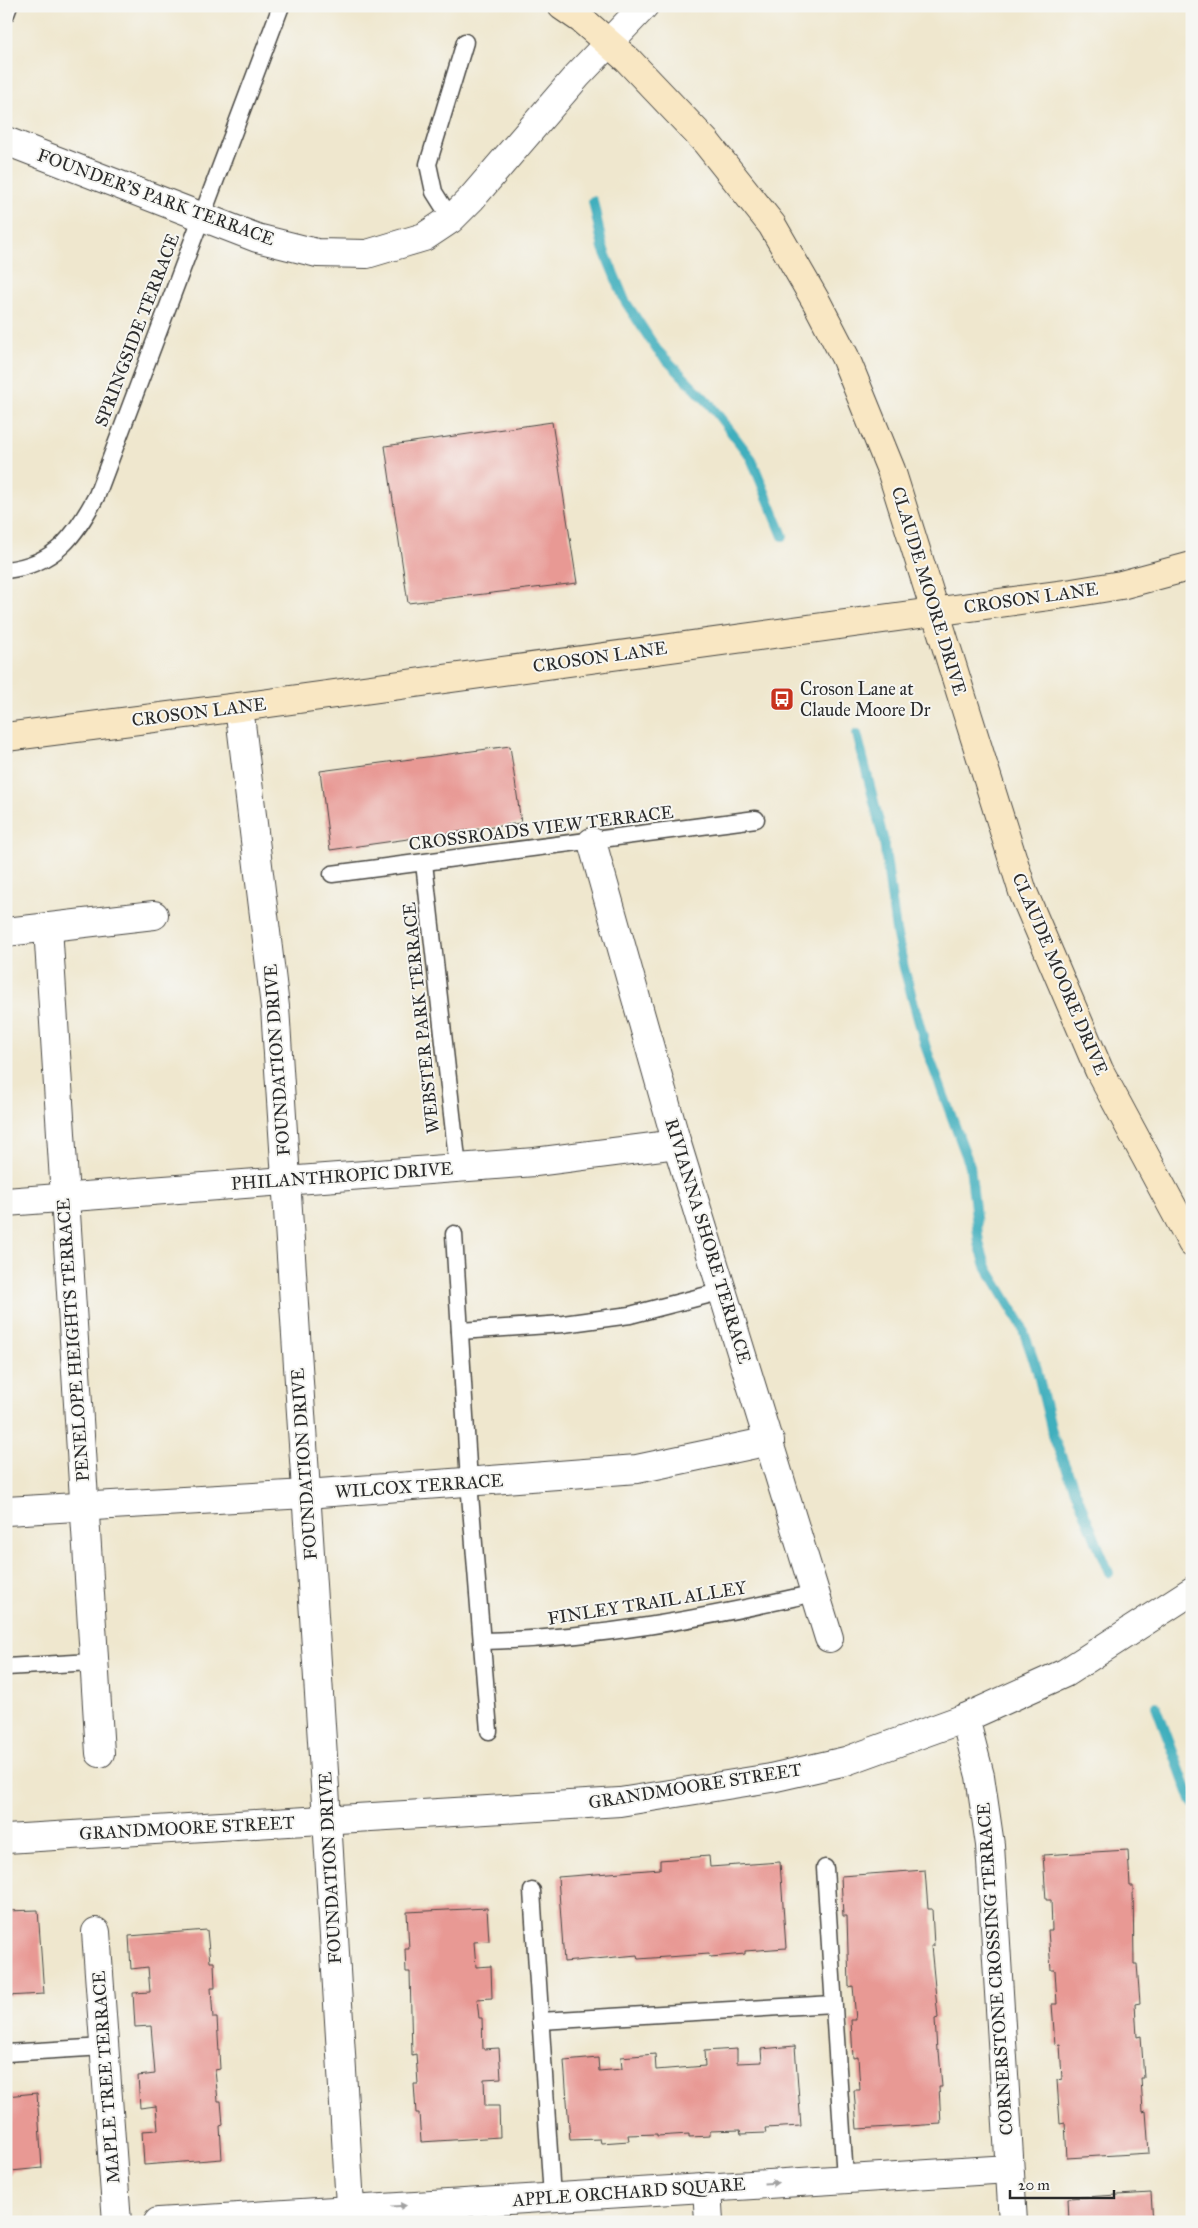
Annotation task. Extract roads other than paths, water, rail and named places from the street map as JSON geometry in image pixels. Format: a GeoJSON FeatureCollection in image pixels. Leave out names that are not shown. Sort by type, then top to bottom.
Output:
{"type":"FeatureCollection","features":[{"type":"Feature","properties":{"kind":"street","name":"CLAUDE MOORE DRIVE"},"geometry":{"type":"LineString","coordinates":[[562,6],[608,42],[706,142],[772,226],[817,303],[845,357],[891,470],[1023,892],[1099,1070],[1192,1243]]}},
{"type":"Feature","properties":{"kind":"street","name":"FOUNDER'S PARK TERRACE"},"geometry":{"type":"LineString","coordinates":[[6,141],[257,238],[317,253],[367,254],[424,237],[451,219],[472,199],[608,42],[644,6]]}},
{"type":"Feature","properties":{"kind":"street","name":"CROSON LANE"},"geometry":{"type":"LineString","coordinates":[[6,737],[239,707],[1121,585],[1192,566]]}},
{"type":"Feature","properties":{"kind":"street","name":"FOUNDATION DRIVE"},"geometry":{"type":"LineString","coordinates":[[239,707],[275,1006],[327,1819],[350,2215]]}},
{"type":"Feature","properties":{"kind":"street","name":"RIVIANNA SHORE TERRACE"},"geometry":{"type":"LineString","coordinates":[[592,842],[677,1144],[770,1441],[829,1638]]}},
{"type":"Feature","properties":{"kind":"street"},"geometry":{"type":"LineString","coordinates":[[6,932],[154,915]]}},
{"type":"Feature","properties":{"kind":"street","name":"PENELOPE HEIGHTS TERRACE"},"geometry":{"type":"LineString","coordinates":[[48,927],[92,1662],[100,1753]]}},
{"type":"Feature","properties":{"kind":"street","name":"PHILANTHROPIC DRIVE"},"geometry":{"type":"LineString","coordinates":[[6,1202],[535,1162],[677,1144]]}},
{"type":"Feature","properties":{"kind":"street","name":"WILCOX TERRACE"},"geometry":{"type":"LineString","coordinates":[[6,1511],[84,1505],[306,1494],[637,1469],[770,1441]]}},
{"type":"Feature","properties":{"kind":"street","name":"GRANDMOORE STREET"},"geometry":{"type":"LineString","coordinates":[[6,1839],[620,1802],[771,1778],[846,1761],[965,1718],[1065,1673],[1192,1591]]}},
{"type":"Feature","properties":{"kind":"street","name":"CORNERSTONE CROSSING TERRACE"},"geometry":{"type":"LineString","coordinates":[[965,1718],[980,1776],[990,1845],[1013,2222]]}},
{"type":"Feature","properties":{"kind":"street","name":"MAPLE TREE TERRACE"},"geometry":{"type":"LineString","coordinates":[[96,1932],[117,2222]]}},
{"type":"Feature","properties":{"kind":"street","name":"APPLE ORCHARD SQUARE"},"geometry":{"type":"LineString","coordinates":[[158,2222],[350,2215],[552,2197],[1010,2168]]}},
{"type":"Feature","properties":{"kind":"street"},"geometry":{"type":"LineString","coordinates":[[707,2187],[709,2222]]}},
{"type":"Feature","properties":{"kind":"lane"},"geometry":{"type":"LineString","coordinates":[[6,14],[9,6]]}},
{"type":"Feature","properties":{"kind":"lane","name":"SPRINGSIDE TERRACE"},"geometry":{"type":"LineString","coordinates":[[6,570],[26,568],[62,548],[81,524],[97,495],[281,6]]}},
{"type":"Feature","properties":{"kind":"lane"},"geometry":{"type":"LineString","coordinates":[[451,219],[434,192],[428,164],[465,42]]}},
{"type":"Feature","properties":{"kind":"lane","name":"CROSSROADS VIEW TERRACE"},"geometry":{"type":"LineString","coordinates":[[332,874],[592,842],[756,819]]}},
{"type":"Feature","properties":{"kind":"lane","name":"WEBSTER PARK TERRACE"},"geometry":{"type":"LineString","coordinates":[[424,863],[458,1168]]}},
{"type":"Feature","properties":{"kind":"lane"},"geometry":{"type":"LineString","coordinates":[[454,1234],[469,1482],[489,1731]]}},
{"type":"Feature","properties":{"kind":"lane"},"geometry":{"type":"LineString","coordinates":[[460,1331],[563,1324],[630,1316],[723,1291]]}},
{"type":"Feature","properties":{"kind":"lane","name":"FINLEY TRAIL ALLEY"},"geometry":{"type":"LineString","coordinates":[[483,1641],[531,1640],[592,1634],[720,1615],[814,1593]]}},
{"type":"Feature","properties":{"kind":"lane"},"geometry":{"type":"LineString","coordinates":[[6,1667],[92,1662]]}},
{"type":"Feature","properties":{"kind":"lane"},"geometry":{"type":"LineString","coordinates":[[825,1868],[845,2178]]}},
{"type":"Feature","properties":{"kind":"lane"},"geometry":{"type":"LineString","coordinates":[[532,1890],[552,2197]]}},
{"type":"Feature","properties":{"kind":"lane"},"geometry":{"type":"LineString","coordinates":[[540,2021],[833,2004]]}},
{"type":"Feature","properties":{"kind":"lane"},"geometry":{"type":"LineString","coordinates":[[6,2053],[104,2047]]}},
{"type":"Feature","properties":{"kind":"waterway"},"geometry":{"type":"LineString","coordinates":[[593,201],[603,248],[625,301],[657,350],[708,402],[751,458],[783,536]]}},
{"type":"Feature","properties":{"kind":"waterway"},"geometry":{"type":"LineString","coordinates":[[857,734],[884,842],[896,931],[904,968],[926,1048],[970,1166],[979,1243],[986,1266],[1021,1324],[1037,1370],[1053,1436],[1109,1573]]}},
{"type":"Feature","properties":{"kind":"waterway"},"geometry":{"type":"LineString","coordinates":[[1156,1706],[1192,1803]]}},
{"type":"Feature","properties":{"kind":"place","name":"Croson Lane at Claude Moore Dr"},"geometry":{"type":"Point","coordinates":[782,699]}}]}
